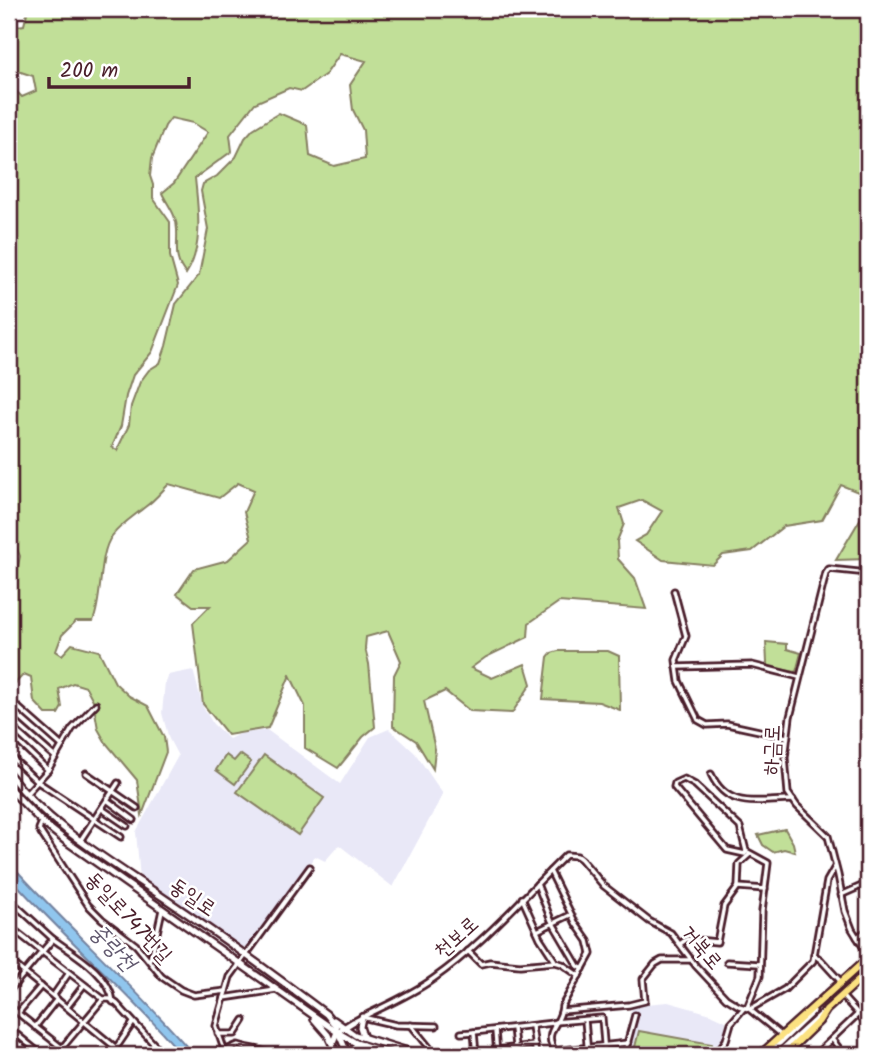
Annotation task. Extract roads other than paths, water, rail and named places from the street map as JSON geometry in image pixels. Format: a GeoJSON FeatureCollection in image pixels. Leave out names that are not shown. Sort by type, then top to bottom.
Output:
{"type":"FeatureCollection","features":[{"type":"Feature","properties":{"kind":"main road"},"geometry":{"type":"LineString","coordinates":[[761,1055],[808,1010],[817,1006],[842,983],[868,956]]}},
{"type":"Feature","properties":{"kind":"main road"},"geometry":{"type":"LineString","coordinates":[[784,1055],[819,1021],[826,1010],[868,972]]}},
{"type":"Feature","properties":{"kind":"street","name":"하금로"},"geometry":{"type":"LineString","coordinates":[[868,573],[829,569],[799,677],[785,758],[788,793],[828,836],[845,911],[868,956]]}},
{"type":"Feature","properties":{"kind":"street"},"geometry":{"type":"LineString","coordinates":[[674,591],[686,636],[676,660],[679,681],[695,714],[702,723],[727,724],[787,737]]}},
{"type":"Feature","properties":{"kind":"street"},"geometry":{"type":"LineString","coordinates":[[677,667],[752,665],[799,677]]}},
{"type":"Feature","properties":{"kind":"street"},"geometry":{"type":"LineString","coordinates":[[11,701],[62,746]]}},
{"type":"Feature","properties":{"kind":"street"},"geometry":{"type":"LineString","coordinates":[[26,794],[48,770],[72,729],[96,704]]}},
{"type":"Feature","properties":{"kind":"street"},"geometry":{"type":"LineString","coordinates":[[13,720],[55,757]]}},
{"type":"Feature","properties":{"kind":"street"},"geometry":{"type":"LineString","coordinates":[[9,733],[48,770]]}},
{"type":"Feature","properties":{"kind":"street"},"geometry":{"type":"LineString","coordinates":[[9,755],[38,782],[121,837]]}},
{"type":"Feature","properties":{"kind":"street"},"geometry":{"type":"LineString","coordinates":[[86,773],[137,808]]}},
{"type":"Feature","properties":{"kind":"street"},"geometry":{"type":"LineString","coordinates":[[711,774],[717,787],[738,801],[745,803],[757,800],[793,800]]}},
{"type":"Feature","properties":{"kind":"street","name":"동일로"},"geometry":{"type":"LineString","coordinates":[[9,775],[26,794],[80,841],[246,955],[326,1014],[340,1031]]}},
{"type":"Feature","properties":{"kind":"street"},"geometry":{"type":"LineString","coordinates":[[747,1008],[759,982],[768,863],[748,852],[740,827],[695,785],[684,779],[675,783],[678,794],[727,850],[741,854],[748,852]]}},
{"type":"Feature","properties":{"kind":"street"},"geometry":{"type":"LineString","coordinates":[[80,841],[118,783]]}},
{"type":"Feature","properties":{"kind":"street","name":"동일로"},"geometry":{"type":"LineString","coordinates":[[9,788],[68,842],[276,990],[340,1031]]}},
{"type":"Feature","properties":{"kind":"street"},"geometry":{"type":"LineString","coordinates":[[107,800],[134,821]]}},
{"type":"Feature","properties":{"kind":"street"},"geometry":{"type":"LineString","coordinates":[[102,809],[127,826]]}},
{"type":"Feature","properties":{"kind":"street","name":"동일로747번길"},"geometry":{"type":"LineString","coordinates":[[42,821],[39,829],[41,833],[82,897],[102,919],[136,944],[162,977],[185,992],[203,995],[226,991]]}},
{"type":"Feature","properties":{"kind":"street"},"geometry":{"type":"LineString","coordinates":[[680,944],[687,939],[717,942],[724,905],[738,887],[739,864],[748,852]]}},
{"type":"Feature","properties":{"kind":"street","name":"천보로"},"geometry":{"type":"LineString","coordinates":[[353,1022],[425,984],[468,951],[566,855]]}},
{"type":"Feature","properties":{"kind":"street","name":"거북로"},"geometry":{"type":"LineString","coordinates":[[566,855],[577,856],[604,887],[671,933],[691,960],[726,998],[747,1008],[781,1035]]}},
{"type":"Feature","properties":{"kind":"street"},"geometry":{"type":"LineString","coordinates":[[272,1055],[266,1051],[255,1052],[238,1045],[225,1053],[216,1021],[233,970],[310,867]]}},
{"type":"Feature","properties":{"kind":"street"},"geometry":{"type":"LineString","coordinates":[[715,1055],[726,1040],[731,1023],[747,1008],[785,989],[808,966],[814,955],[827,881],[835,867]]}},
{"type":"Feature","properties":{"kind":"street"},"geometry":{"type":"LineString","coordinates":[[550,871],[571,915],[590,944],[591,954],[550,1034],[555,1053],[628,1043]]}},
{"type":"Feature","properties":{"kind":"street"},"geometry":{"type":"LineString","coordinates":[[841,895],[868,883]]}},
{"type":"Feature","properties":{"kind":"street"},"geometry":{"type":"LineString","coordinates":[[537,884],[554,924],[578,966],[583,969]]}},
{"type":"Feature","properties":{"kind":"street"},"geometry":{"type":"LineString","coordinates":[[738,887],[765,889]]}},
{"type":"Feature","properties":{"kind":"street"},"geometry":{"type":"LineString","coordinates":[[522,898],[555,962]]}},
{"type":"Feature","properties":{"kind":"street"},"geometry":{"type":"LineString","coordinates":[[9,899],[95,971],[111,991],[113,1002]]}},
{"type":"Feature","properties":{"kind":"street"},"geometry":{"type":"LineString","coordinates":[[148,961],[152,956],[163,908]]}},
{"type":"Feature","properties":{"kind":"street"},"geometry":{"type":"LineString","coordinates":[[537,931],[571,915]]}},
{"type":"Feature","properties":{"kind":"street"},"geometry":{"type":"LineString","coordinates":[[9,926],[103,999],[113,1002],[164,1055]]}},
{"type":"Feature","properties":{"kind":"street"},"geometry":{"type":"LineString","coordinates":[[857,937],[868,930]]}},
{"type":"Feature","properties":{"kind":"street"},"geometry":{"type":"LineString","coordinates":[[9,991],[54,939]]}},
{"type":"Feature","properties":{"kind":"street"},"geometry":{"type":"LineString","coordinates":[[468,951],[481,964],[555,962],[579,976]]}},
{"type":"Feature","properties":{"kind":"street"},"geometry":{"type":"LineString","coordinates":[[814,955],[842,983]]}},
{"type":"Feature","properties":{"kind":"street"},"geometry":{"type":"LineString","coordinates":[[562,1011],[645,1001],[643,979],[655,964],[668,959],[691,960]]}},
{"type":"Feature","properties":{"kind":"street"},"geometry":{"type":"LineString","coordinates":[[9,960],[116,1048],[133,1023]]}},
{"type":"Feature","properties":{"kind":"street"},"geometry":{"type":"LineString","coordinates":[[727,961],[759,964]]}},
{"type":"Feature","properties":{"kind":"street"},"geometry":{"type":"LineString","coordinates":[[35,1027],[69,973]]}},
{"type":"Feature","properties":{"kind":"street"},"geometry":{"type":"LineString","coordinates":[[67,1007],[84,985]]}},
{"type":"Feature","properties":{"kind":"street"},"geometry":{"type":"LineString","coordinates":[[18,1013],[41,986]]}},
{"type":"Feature","properties":{"kind":"street"},"geometry":{"type":"LineString","coordinates":[[224,998],[276,990]]}},
{"type":"Feature","properties":{"kind":"street"},"geometry":{"type":"LineString","coordinates":[[842,996],[868,1025]]}},
{"type":"Feature","properties":{"kind":"street"},"geometry":{"type":"LineString","coordinates":[[56,1055],[103,999]]}},
{"type":"Feature","properties":{"kind":"street"},"geometry":{"type":"LineString","coordinates":[[299,1005],[326,1032],[335,1052]]}},
{"type":"Feature","properties":{"kind":"street"},"geometry":{"type":"LineString","coordinates":[[9,1006],[71,1055]]}},
{"type":"Feature","properties":{"kind":"street"},"geometry":{"type":"LineString","coordinates":[[767,1055],[817,1006]]}},
{"type":"Feature","properties":{"kind":"street"},"geometry":{"type":"LineString","coordinates":[[776,1055],[826,1010]]}},
{"type":"Feature","properties":{"kind":"street"},"geometry":{"type":"LineString","coordinates":[[326,1014],[339,1021],[353,1022]]}},
{"type":"Feature","properties":{"kind":"street"},"geometry":{"type":"LineString","coordinates":[[815,1055],[858,1014]]}},
{"type":"Feature","properties":{"kind":"street"},"geometry":{"type":"LineString","coordinates":[[624,1055],[635,1015]]}},
{"type":"Feature","properties":{"kind":"street"},"geometry":{"type":"LineString","coordinates":[[365,1042],[360,1031],[362,1017],[376,1022],[436,1026]]}},
{"type":"Feature","properties":{"kind":"street"},"geometry":{"type":"LineString","coordinates":[[461,1033],[602,1018],[606,1055]]}},
{"type":"Feature","properties":{"kind":"street"},"geometry":{"type":"LineString","coordinates":[[218,1034],[235,1034],[244,1020]]}},
{"type":"Feature","properties":{"kind":"street"},"geometry":{"type":"LineString","coordinates":[[585,1020],[588,1055]]}},
{"type":"Feature","properties":{"kind":"street"},"geometry":{"type":"LineString","coordinates":[[335,1052],[334,1038],[353,1022]]}},
{"type":"Feature","properties":{"kind":"street"},"geometry":{"type":"LineString","coordinates":[[411,1026],[429,1047],[431,1055]]}},
{"type":"Feature","properties":{"kind":"street"},"geometry":{"type":"LineString","coordinates":[[532,1026],[536,1055]]}},
{"type":"Feature","properties":{"kind":"street"},"geometry":{"type":"LineString","coordinates":[[9,1028],[42,1055]]}},
{"type":"Feature","properties":{"kind":"street"},"geometry":{"type":"LineString","coordinates":[[513,1028],[516,1055]]}},
{"type":"Feature","properties":{"kind":"street"},"geometry":{"type":"LineString","coordinates":[[495,1030],[496,1052],[535,1045]]}},
{"type":"Feature","properties":{"kind":"street"},"geometry":{"type":"LineString","coordinates":[[340,1031],[395,1055]]}},
{"type":"Feature","properties":{"kind":"street"},"geometry":{"type":"LineString","coordinates":[[340,1031],[349,1055],[355,1047],[365,1042],[420,1055]]}},
{"type":"Feature","properties":{"kind":"street"},"geometry":{"type":"LineString","coordinates":[[474,1032],[477,1055]]}},
{"type":"Feature","properties":{"kind":"street"},"geometry":{"type":"LineString","coordinates":[[831,1039],[844,1055]]}},
{"type":"Feature","properties":{"kind":"street"},"geometry":{"type":"LineString","coordinates":[[9,1052],[13,1055]]}},
{"type":"Feature","properties":{"kind":"water","name":"중랑천"},"geometry":{"type":"Polygon","coordinates":[[[9,862],[149,1005],[194,1055],[182,1055],[30,899],[9,876],[9,862]]]}}]}
